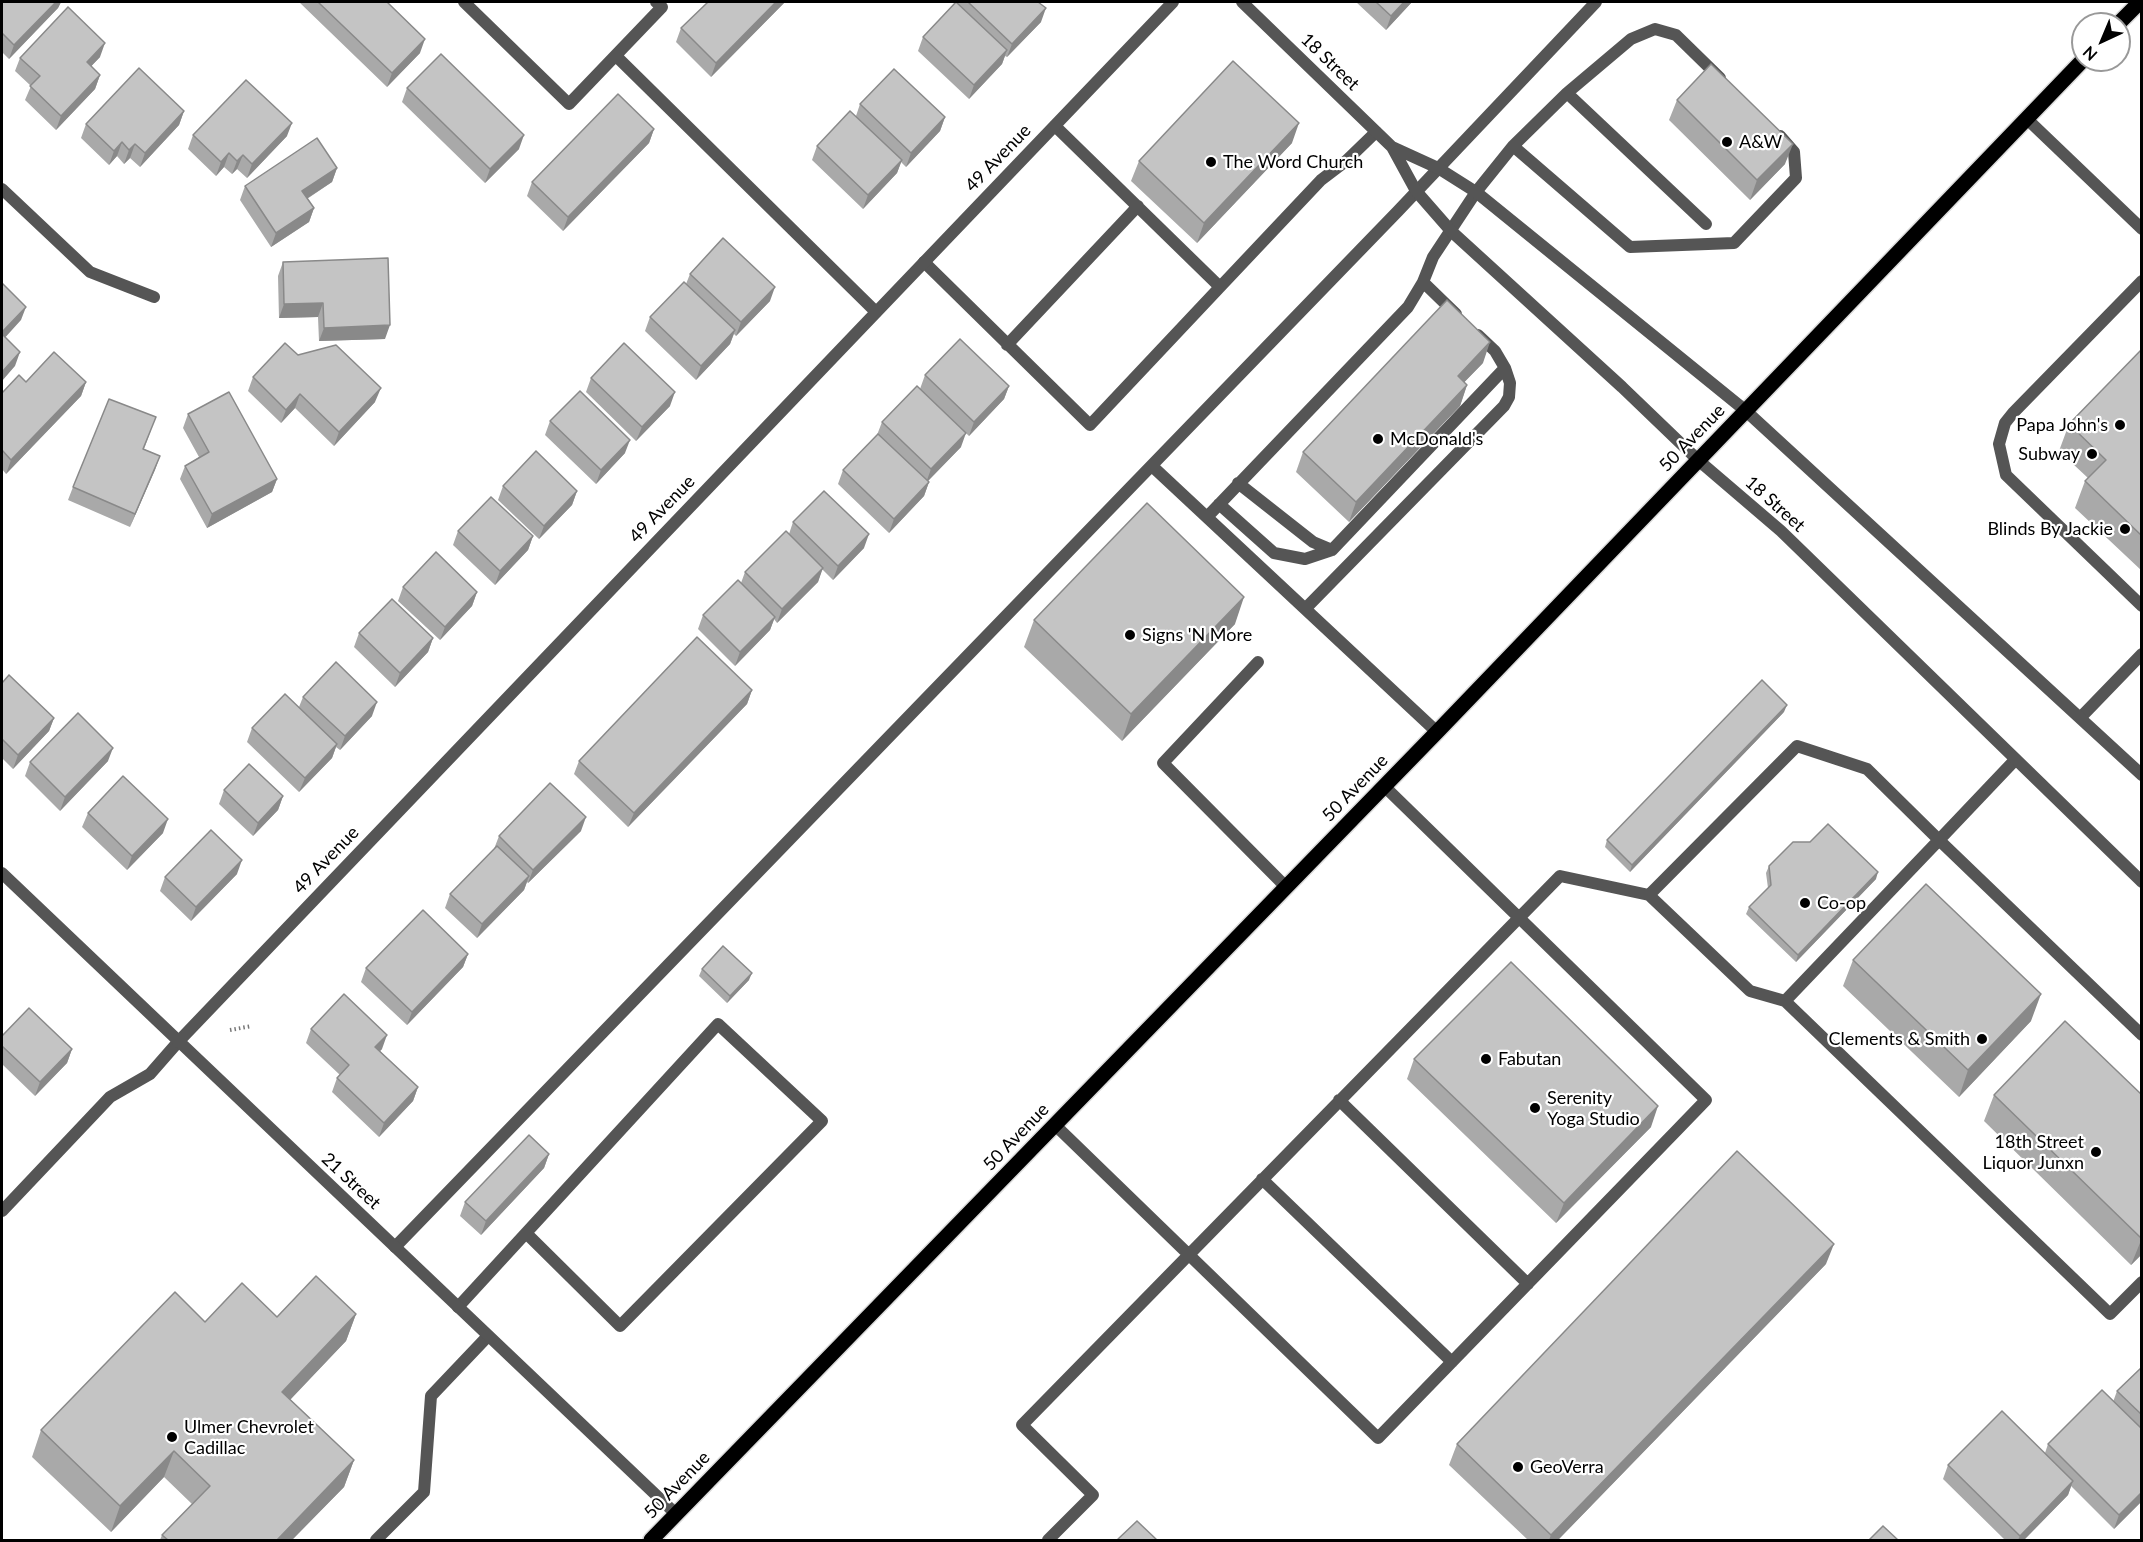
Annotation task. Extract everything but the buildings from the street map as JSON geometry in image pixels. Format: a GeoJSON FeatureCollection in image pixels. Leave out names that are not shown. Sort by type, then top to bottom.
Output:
{"type":"FeatureCollection","features":[{"type":"Feature","properties":{"kind":"main road","name":"50 Avenue"},"geometry":{"type":"LineString","coordinates":[[651,1540],[1437,732],[2071,72]]}},
{"type":"Feature","properties":{"kind":"street"},"geometry":{"type":"LineString","coordinates":[[464,2],[569,104],[662,7],[656,2]]}},
{"type":"Feature","properties":{"kind":"street","name":"49 Avenue"},"geometry":{"type":"LineString","coordinates":[[2,1211],[110,1097],[150,1074],[178,1042],[1173,2]]}},
{"type":"Feature","properties":{"kind":"street","name":"18 Street"},"geometry":{"type":"LineString","coordinates":[[1242,2],[1392,147],[1416,191],[1451,231],[1622,387],[1698,460],[1781,531],[2142,882]]}},
{"type":"Feature","properties":{"kind":"street"},"geometry":{"type":"LineString","coordinates":[[394,1247],[1152,466],[1596,2]]}},
{"type":"Feature","properties":{"kind":"street"},"geometry":{"type":"LineString","coordinates":[[1207,517],[1408,307],[1423,282],[1433,256],[1476,192],[1513,146],[1568,93],[1631,39],[1655,30],[1676,35],[1734,91]]}},
{"type":"Feature","properties":{"kind":"street"},"geometry":{"type":"LineString","coordinates":[[616,56],[876,312]]}},
{"type":"Feature","properties":{"kind":"street"},"geometry":{"type":"LineString","coordinates":[[1568,93],[1706,224]]}},
{"type":"Feature","properties":{"kind":"street"},"geometry":{"type":"LineString","coordinates":[[2027,118],[2142,229]]}},
{"type":"Feature","properties":{"kind":"street"},"geometry":{"type":"LineString","coordinates":[[1513,146],[1630,247],[1734,243],[1796,178],[1794,152],[1767,123]]}},
{"type":"Feature","properties":{"kind":"street"},"geometry":{"type":"LineString","coordinates":[[1054,126],[1220,287]]}},
{"type":"Feature","properties":{"kind":"street"},"geometry":{"type":"LineString","coordinates":[[924,262],[1090,425],[1321,180],[1347,161],[1376,132]]}},
{"type":"Feature","properties":{"kind":"street","name":"18 Street"},"geometry":{"type":"LineString","coordinates":[[1392,147],[1438,168],[1476,192],[1746,411],[2142,775]]}},
{"type":"Feature","properties":{"kind":"street"},"geometry":{"type":"LineString","coordinates":[[2,189],[90,272],[154,297]]}},
{"type":"Feature","properties":{"kind":"street"},"geometry":{"type":"LineString","coordinates":[[1007,345],[1138,206]]}},
{"type":"Feature","properties":{"kind":"street"},"geometry":{"type":"LineString","coordinates":[[1305,609],[1497,416],[1509,397],[1510,383],[1505,368],[1495,351],[1423,282]]}},
{"type":"Feature","properties":{"kind":"street"},"geometry":{"type":"LineString","coordinates":[[2140,286],[2013,412],[2005,423],[1999,444],[2006,475],[2140,602]]}},
{"type":"Feature","properties":{"kind":"street"},"geometry":{"type":"LineString","coordinates":[[1219,504],[1274,553],[1305,559],[1332,550],[1505,368]]}},
{"type":"Feature","properties":{"kind":"street"},"geometry":{"type":"LineString","coordinates":[[1152,466],[1437,732]]}},
{"type":"Feature","properties":{"kind":"street"},"geometry":{"type":"LineString","coordinates":[[1238,483],[1313,542],[1332,550]]}},
{"type":"Feature","properties":{"kind":"street"},"geometry":{"type":"LineString","coordinates":[[2081,717],[2142,654]]}},
{"type":"Feature","properties":{"kind":"street"},"geometry":{"type":"LineString","coordinates":[[1258,662],[1163,763],[1286,886]]}},
{"type":"Feature","properties":{"kind":"street"},"geometry":{"type":"LineString","coordinates":[[1649,895],[1797,746],[1867,769],[2142,1035]]}},
{"type":"Feature","properties":{"kind":"street"},"geometry":{"type":"LineString","coordinates":[[1785,1001],[2015,760]]}},
{"type":"Feature","properties":{"kind":"street"},"geometry":{"type":"LineString","coordinates":[[1055,1125],[1378,1438],[1706,1101],[1384,786]]}},
{"type":"Feature","properties":{"kind":"street","name":"21 Street"},"geometry":{"type":"LineString","coordinates":[[2,873],[676,1514]]}},
{"type":"Feature","properties":{"kind":"street"},"geometry":{"type":"LineString","coordinates":[[1048,1540],[1094,1495],[1022,1425],[1560,876],[1649,895],[1750,992],[1785,1001],[2110,1314],[2142,1282]]}},
{"type":"Feature","properties":{"kind":"street"},"geometry":{"type":"LineString","coordinates":[[458,1306],[718,1024],[822,1121],[620,1326],[526,1233]]}},
{"type":"Feature","properties":{"kind":"street"},"geometry":{"type":"LineString","coordinates":[[1339,1100],[1527,1284]]}},
{"type":"Feature","properties":{"kind":"street"},"geometry":{"type":"LineString","coordinates":[[1262,1179],[1452,1362]]}},
{"type":"Feature","properties":{"kind":"street"},"geometry":{"type":"LineString","coordinates":[[376,1540],[424,1492],[431,1396],[488,1336]]}},
{"type":"Feature","properties":{"kind":"path"},"geometry":{"type":"LineString","coordinates":[[230,1030],[252,1026]]}},
{"type":"Feature","properties":{"kind":"place","name":"A&W"},"geometry":{"type":"Point","coordinates":[1727,142]}},
{"type":"Feature","properties":{"kind":"place","name":"The Word Church"},"geometry":{"type":"Point","coordinates":[1211,162]}},
{"type":"Feature","properties":{"kind":"place","name":"Papa John's"},"geometry":{"type":"Point","coordinates":[2120,425]}},
{"type":"Feature","properties":{"kind":"place","name":"McDonald's"},"geometry":{"type":"Point","coordinates":[1378,439]}},
{"type":"Feature","properties":{"kind":"place","name":"Subway"},"geometry":{"type":"Point","coordinates":[2092,454]}},
{"type":"Feature","properties":{"kind":"place","name":"Blinds By Jackie"},"geometry":{"type":"Point","coordinates":[2125,529]}},
{"type":"Feature","properties":{"kind":"place","name":"Signs 'N More"},"geometry":{"type":"Point","coordinates":[1130,635]}},
{"type":"Feature","properties":{"kind":"place","name":"Co-op"},"geometry":{"type":"Point","coordinates":[1805,903]}},
{"type":"Feature","properties":{"kind":"place","name":"Clements & Smith"},"geometry":{"type":"Point","coordinates":[1982,1039]}},
{"type":"Feature","properties":{"kind":"place","name":"Fabutan"},"geometry":{"type":"Point","coordinates":[1486,1059]}},
{"type":"Feature","properties":{"kind":"place","name":"Serenity Yoga Studio"},"geometry":{"type":"Point","coordinates":[1535,1108]}},
{"type":"Feature","properties":{"kind":"place","name":"18th Street Liquor Junxn"},"geometry":{"type":"Point","coordinates":[2096,1152]}},
{"type":"Feature","properties":{"kind":"place","name":"Ulmer Chevrolet Cadillac"},"geometry":{"type":"Point","coordinates":[172,1437]}},
{"type":"Feature","properties":{"kind":"place","name":"GeoVerra"},"geometry":{"type":"Point","coordinates":[1518,1467]}}]}
